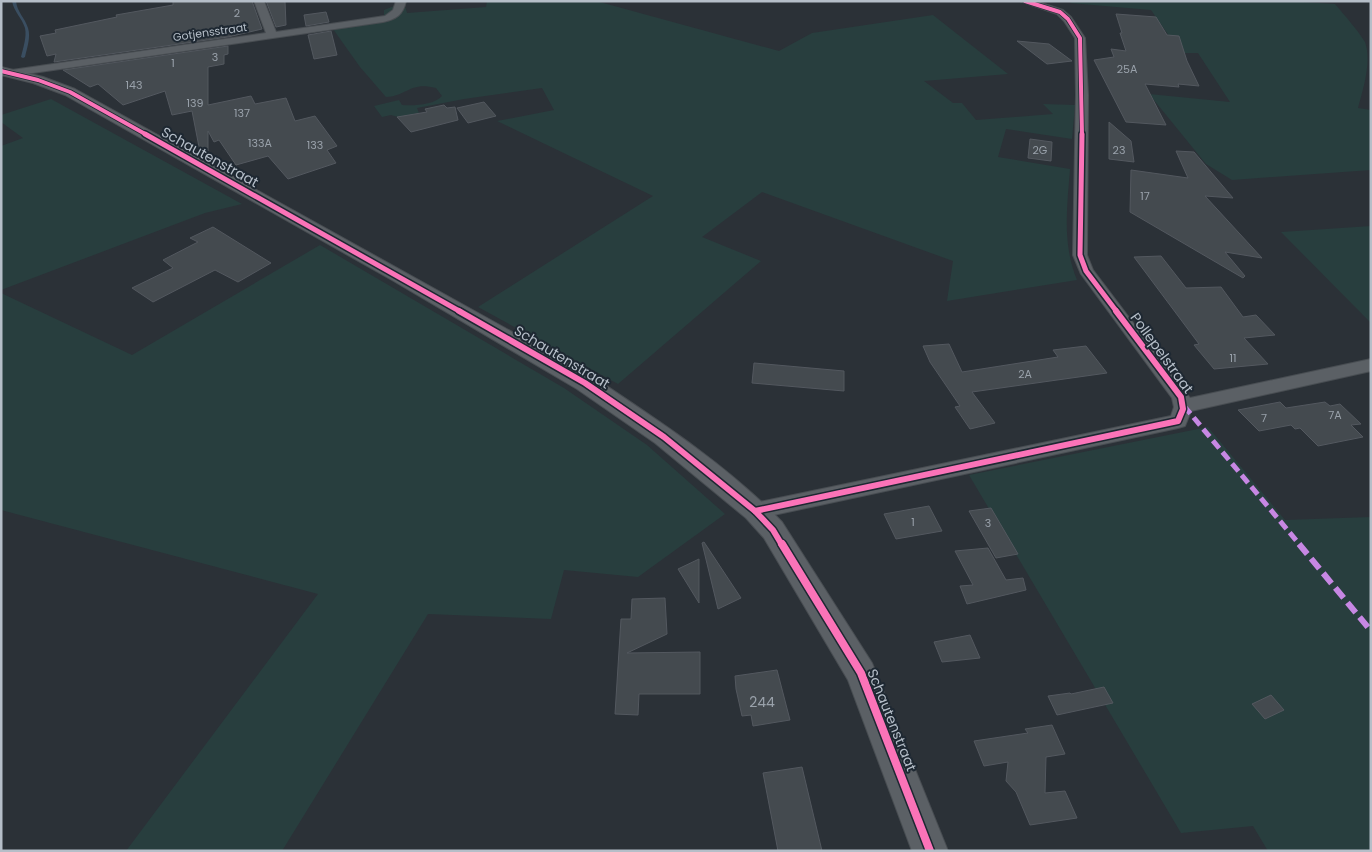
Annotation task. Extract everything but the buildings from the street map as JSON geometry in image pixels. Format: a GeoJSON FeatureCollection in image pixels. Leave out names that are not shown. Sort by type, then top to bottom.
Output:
{"type":"FeatureCollection","features":[{"type":"Feature","properties":{"kind":"street"},"geometry":{"type":"LineString","coordinates":[[259,1],[272,35]]}},
{"type":"Feature","properties":{"kind":"street","name":"Gotjensstraat"},"geometry":{"type":"LineString","coordinates":[[7,72],[390,17],[400,11],[401,1]]}},
{"type":"Feature","properties":{"kind":"street","name":"Pollepelstraat"},"geometry":{"type":"LineString","coordinates":[[755,511],[1178,421],[1184,406],[1181,397],[1086,271],[1080,255],[1082,94],[1080,38],[1068,19],[1060,12],[1024,1]]}},
{"type":"Feature","properties":{"kind":"street","name":"Schautenstraat"},"geometry":{"type":"LineString","coordinates":[[7,72],[38,80],[70,92],[399,276],[585,383],[664,437],[755,511],[773,530],[861,672],[930,851]]}},
{"type":"Feature","properties":{"kind":"street","name":"Pollepelstraat"},"geometry":{"type":"LineString","coordinates":[[1184,406],[1371,365]]}},
{"type":"Feature","properties":{"kind":"green space"},"geometry":{"type":"Polygon","coordinates":[[[487,1],[596,1],[779,51],[812,33],[933,15],[1008,74],[924,81],[953,103],[962,103],[976,120],[1053,114],[1043,104],[1075,105],[1072,139],[1006,129],[998,157],[1070,169],[1067,239],[1072,266],[1077,280],[947,301],[953,261],[762,192],[702,237],[761,261],[618,384],[478,307],[653,196],[497,121],[554,110],[542,88],[464,99],[417,108],[419,113],[398,117],[391,115],[382,117],[374,106],[399,100],[402,105],[423,104],[434,101],[442,96],[436,88],[420,86],[386,97],[360,67],[333,29],[384,16],[384,10],[394,6],[405,6],[407,13],[486,7],[487,1]]]}},
{"type":"Feature","properties":{"kind":"green space"},"geometry":{"type":"Polygon","coordinates":[[[1073,1],[1289,1],[1335,4],[1362,37],[1367,50],[1366,75],[1358,108],[1371,110],[1371,170],[1232,180],[1206,164],[1149,94],[1230,102],[1198,53],[1181,53],[1151,10],[1070,3],[1073,1]]]}},
{"type":"Feature","properties":{"kind":"green space"},"geometry":{"type":"Polygon","coordinates":[[[51,99],[242,204],[205,213],[1,290],[1,146],[23,138],[1,122],[1,115],[51,99]]]}},
{"type":"Feature","properties":{"kind":"green space"},"geometry":{"type":"Polygon","coordinates":[[[1371,226],[1371,323],[1281,232],[1371,226]]]}},
{"type":"Feature","properties":{"kind":"green space"},"geometry":{"type":"Polygon","coordinates":[[[320,245],[564,388],[647,445],[725,514],[638,577],[564,570],[551,619],[428,614],[282,851],[126,851],[318,594],[1,510],[1,293],[132,355],[320,245]]]}},
{"type":"Feature","properties":{"kind":"green space"},"geometry":{"type":"Polygon","coordinates":[[[1208,427],[1285,520],[1371,517],[1371,851],[1268,851],[1253,826],[1181,833],[969,475],[1208,427]]]}},
{"type":"Feature","properties":{"kind":"waterway"},"geometry":{"type":"LineString","coordinates":[[14,1],[27,31],[23,57]]}},
{"type":"Feature","properties":{"kind":"marked path"},"geometry":{"type":"LineString","coordinates":[[1184,406],[1371,631]]}},
{"type":"Feature","properties":{"kind":"cycle path"},"geometry":{"type":"LineString","coordinates":[[755,511],[1178,421],[1183,409],[1181,397],[1086,271],[1080,255],[1082,95],[1080,38],[1068,19],[1060,12],[1025,1]]}},
{"type":"Feature","properties":{"kind":"cycle path"},"geometry":{"type":"LineString","coordinates":[[1,71],[38,80],[70,92],[399,276],[585,383],[664,437],[755,511],[773,530],[861,673],[930,851]]}}]}
